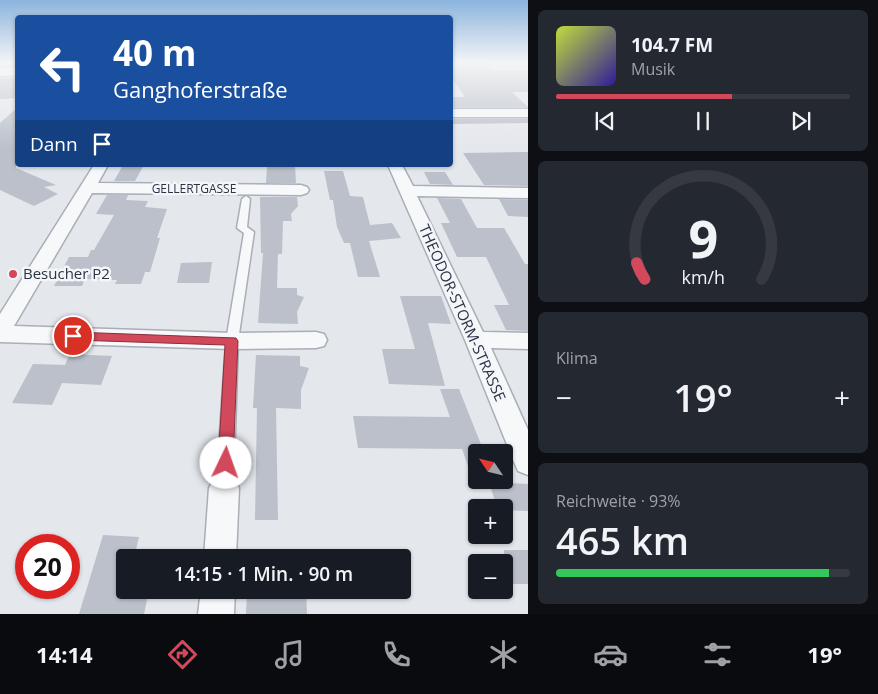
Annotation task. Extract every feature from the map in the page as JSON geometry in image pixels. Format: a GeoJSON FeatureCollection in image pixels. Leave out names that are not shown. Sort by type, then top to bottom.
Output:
{"type":"FeatureCollection","features":[{"type":"Feature","properties":{"kind":"street"},"geometry":{"type":"LineString","coordinates":[[453,113],[528,113]]}},
{"type":"Feature","properties":{"kind":"street"},"geometry":{"type":"LineString","coordinates":[[100,167],[0,333],[232,341],[316,340]]}},
{"type":"Feature","properties":{"kind":"street","name":"THEODOR-STORM-STRASSE"},"geometry":{"type":"LineString","coordinates":[[396,167],[476,340],[528,462]]}},
{"type":"Feature","properties":{"kind":"street","name":"GELLERTGASSE"},"geometry":{"type":"LineString","coordinates":[[87,188],[301,190]]}},
{"type":"Feature","properties":{"kind":"street"},"geometry":{"type":"LineString","coordinates":[[406,191],[528,194]]}},
{"type":"Feature","properties":{"kind":"street"},"geometry":{"type":"LineString","coordinates":[[476,340],[528,341]]}},
{"type":"Feature","properties":{"kind":"street"},"geometry":{"type":"LineString","coordinates":[[221,549],[225,475]]}},
{"type":"Feature","properties":{"kind":"street"},"geometry":{"type":"LineString","coordinates":[[216,614],[217,599]]}},
{"type":"Feature","properties":{"kind":"lane"},"geometry":{"type":"LineString","coordinates":[[225,475],[232,341],[249,232],[242,228],[246,199]]}},
{"type":"Feature","properties":{"kind":"building"},"geometry":{"type":"Polygon","coordinates":[[[0,91],[15,91],[15,98],[0,99],[0,91]]]}},
{"type":"Feature","properties":{"kind":"building"},"geometry":{"type":"Polygon","coordinates":[[[461,91],[528,91],[512,92],[528,107],[453,107],[453,97],[465,97],[461,91]]]}},
{"type":"Feature","properties":{"kind":"building"},"geometry":{"type":"Polygon","coordinates":[[[15,110],[15,167],[56,185],[44,187],[58,194],[34,206],[0,190],[0,123],[15,110]]]}},
{"type":"Feature","properties":{"kind":"building"},"geometry":{"type":"Polygon","coordinates":[[[453,119],[528,119],[528,123],[453,124],[453,119]]]}},
{"type":"Feature","properties":{"kind":"building"},"geometry":{"type":"Polygon","coordinates":[[[528,152],[528,186],[484,185],[463,153],[528,152]]]}},
{"type":"Feature","properties":{"kind":"building"},"geometry":{"type":"Polygon","coordinates":[[[122,167],[143,167],[135,181],[114,181],[122,167]]]}},
{"type":"Feature","properties":{"kind":"building"},"geometry":{"type":"Polygon","coordinates":[[[267,167],[295,167],[296,183],[266,183],[267,167]]]}},
{"type":"Feature","properties":{"kind":"building"},"geometry":{"type":"Polygon","coordinates":[[[324,171],[343,171],[350,196],[363,197],[370,225],[392,223],[401,238],[369,241],[380,277],[358,277],[350,243],[344,243],[337,227],[333,200],[330,200],[324,171]]]}},
{"type":"Feature","properties":{"kind":"building"},"geometry":{"type":"Polygon","coordinates":[[[424,172],[445,172],[453,185],[430,184],[424,172]]]}},
{"type":"Feature","properties":{"kind":"building"},"geometry":{"type":"Polygon","coordinates":[[[107,195],[128,195],[126,200],[148,201],[145,207],[167,209],[157,238],[160,238],[150,272],[145,272],[141,284],[115,284],[117,280],[85,279],[82,286],[54,286],[69,257],[88,257],[91,250],[94,250],[114,215],[96,214],[107,195]]]}},
{"type":"Feature","properties":{"kind":"building"},"geometry":{"type":"Polygon","coordinates":[[[260,197],[297,197],[298,206],[291,214],[292,221],[283,221],[282,254],[278,254],[277,288],[297,288],[297,295],[304,297],[297,312],[298,324],[258,323],[263,253],[261,253],[260,197]]]}},
{"type":"Feature","properties":{"kind":"building"},"geometry":{"type":"Polygon","coordinates":[[[437,198],[461,199],[477,228],[504,228],[525,264],[528,264],[528,331],[506,330],[494,305],[509,305],[486,257],[457,257],[441,223],[450,223],[437,198]]]}},
{"type":"Feature","properties":{"kind":"building"},"geometry":{"type":"Polygon","coordinates":[[[499,199],[528,200],[528,217],[508,216],[499,199]]]}},
{"type":"Feature","properties":{"kind":"building"},"geometry":{"type":"Polygon","coordinates":[[[212,262],[209,283],[177,283],[181,263],[212,262]]]}},
{"type":"Feature","properties":{"kind":"building"},"geometry":{"type":"Polygon","coordinates":[[[400,296],[441,296],[451,324],[428,323],[445,386],[389,384],[382,349],[415,349],[400,296]]]}},
{"type":"Feature","properties":{"kind":"building"},"geometry":{"type":"Polygon","coordinates":[[[70,354],[112,356],[101,385],[62,383],[52,405],[12,403],[33,364],[65,365],[70,354]]]}},
{"type":"Feature","properties":{"kind":"building"},"geometry":{"type":"Polygon","coordinates":[[[256,355],[300,356],[300,366],[309,368],[301,390],[301,409],[276,408],[278,520],[255,520],[257,408],[253,408],[256,355]]]}},
{"type":"Feature","properties":{"kind":"building"},"geometry":{"type":"Polygon","coordinates":[[[440,389],[459,389],[481,444],[468,444],[468,466],[462,449],[358,448],[353,416],[450,417],[440,389]]]}},
{"type":"Feature","properties":{"kind":"building"},"geometry":{"type":"Polygon","coordinates":[[[513,483],[528,484],[528,511],[513,510],[513,499],[494,499],[491,489],[513,489],[513,483]]]}},
{"type":"Feature","properties":{"kind":"building"},"geometry":{"type":"Polygon","coordinates":[[[103,535],[139,537],[136,549],[116,549],[116,599],[147,599],[144,614],[79,614],[103,535]]]}},
{"type":"Feature","properties":{"kind":"building"},"geometry":{"type":"Polygon","coordinates":[[[504,550],[528,550],[528,584],[513,584],[513,554],[504,554],[504,550]]]}},
{"type":"Feature","properties":{"kind":"building"},"geometry":{"type":"Polygon","coordinates":[[[247,599],[306,599],[307,614],[246,614],[247,599]]]}},
{"type":"Feature","properties":{"kind":"place","name":"Besucher P2"},"geometry":{"type":"Point","coordinates":[13,274]}},
{"type":"Feature","properties":{"kind":"route"},"geometry":{"type":"LineString","coordinates":[[73,336],[232,341],[226,463]]}}]}
